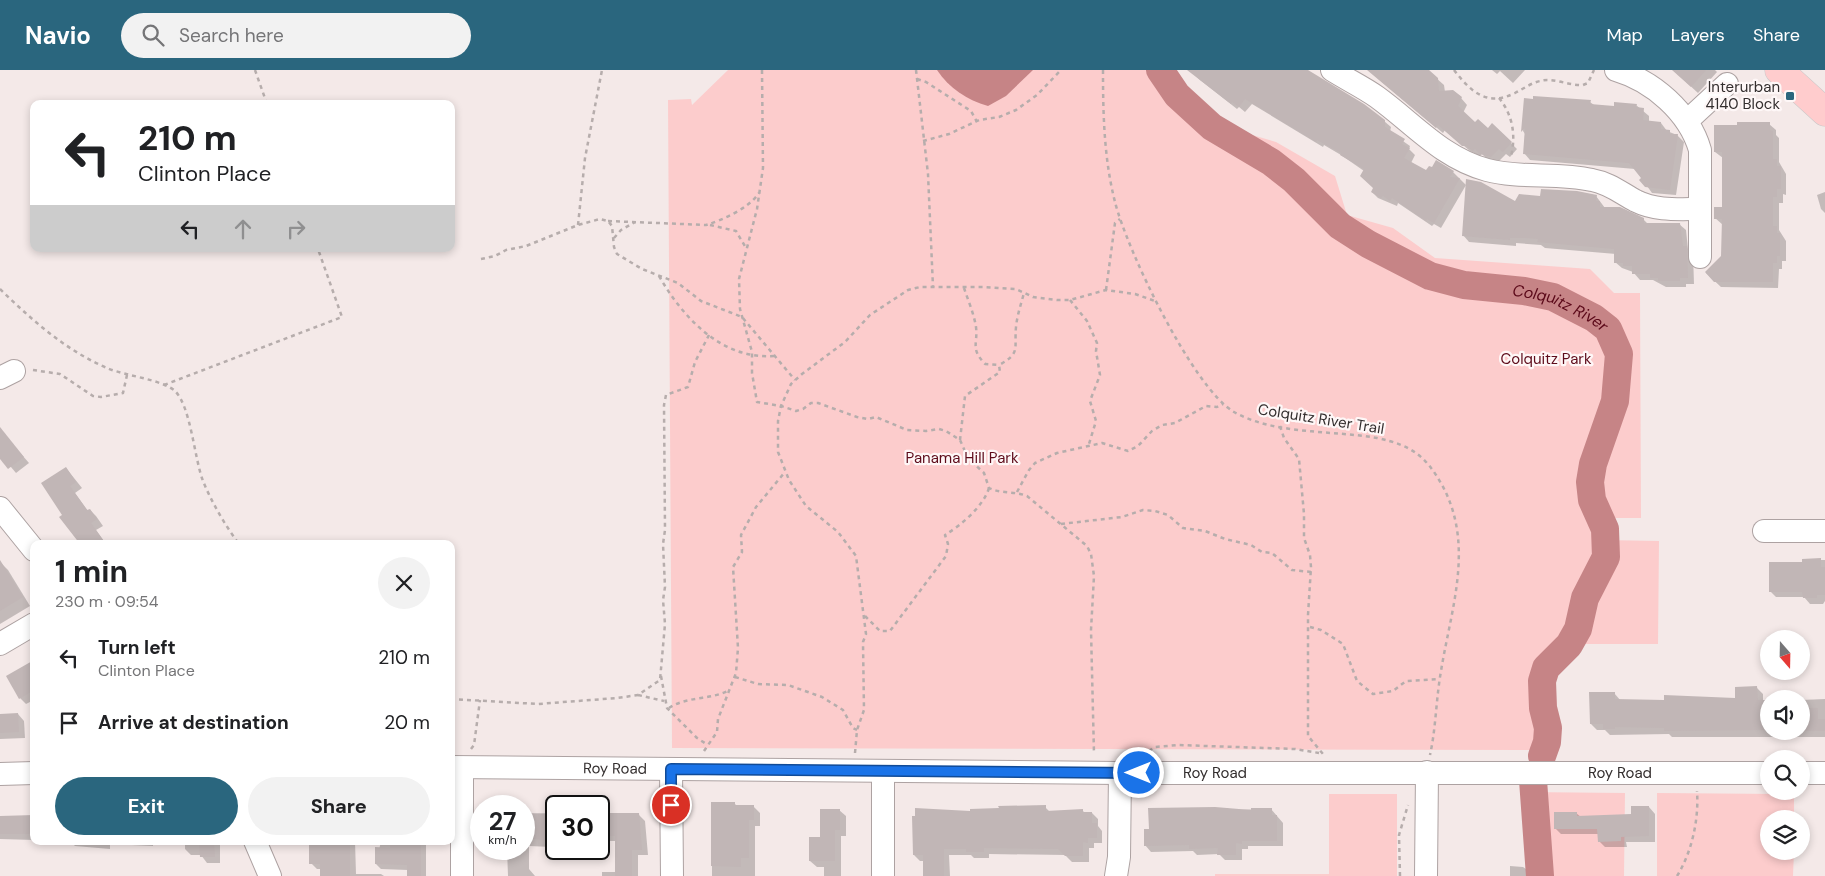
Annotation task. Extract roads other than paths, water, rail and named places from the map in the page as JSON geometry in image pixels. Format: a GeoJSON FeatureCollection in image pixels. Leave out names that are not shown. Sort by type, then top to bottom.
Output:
{"type":"FeatureCollection","features":[{"type":"Feature","properties":{"kind":"main road"},"geometry":{"type":"LineString","coordinates":[[1792,74],[1825,112]]}},
{"type":"Feature","properties":{"kind":"street"},"geometry":{"type":"LineString","coordinates":[[1332,70],[1376,96],[1450,154],[1481,168],[1592,180],[1610,185],[1638,202],[1652,206],[1670,209],[1699,209]]}},
{"type":"Feature","properties":{"kind":"street"},"geometry":{"type":"LineString","coordinates":[[1616,70],[1633,75],[1651,85],[1687,121],[1696,135],[1700,150],[1700,257]]}},
{"type":"Feature","properties":{"kind":"street"},"geometry":{"type":"LineString","coordinates":[[1687,121],[1727,84]]}},
{"type":"Feature","properties":{"kind":"street"},"geometry":{"type":"LineString","coordinates":[[0,508],[30,545]]}},
{"type":"Feature","properties":{"kind":"street"},"geometry":{"type":"LineString","coordinates":[[1764,531],[1825,531]]}},
{"type":"Feature","properties":{"kind":"street"},"geometry":{"type":"LineString","coordinates":[[0,644],[30,626]]}},
{"type":"Feature","properties":{"kind":"street"},"geometry":{"type":"LineString","coordinates":[[1116,876],[1128,766]]}},
{"type":"Feature","properties":{"kind":"street","name":"Roy Road"},"geometry":{"type":"LineString","coordinates":[[457,767],[1085,773],[1128,766],[1332,773],[1760,773]]}},
{"type":"Feature","properties":{"kind":"street"},"geometry":{"type":"LineString","coordinates":[[457,767],[462,876]]}},
{"type":"Feature","properties":{"kind":"street"},"geometry":{"type":"LineString","coordinates":[[671,769],[672,876]]}},
{"type":"Feature","properties":{"kind":"street"},"geometry":{"type":"LineString","coordinates":[[883,772],[883,876]]}},
{"type":"Feature","properties":{"kind":"street"},"geometry":{"type":"LineString","coordinates":[[1426,876],[1427,772]]}},
{"type":"Feature","properties":{"kind":"street"},"geometry":{"type":"LineString","coordinates":[[0,774],[30,773]]}},
{"type":"Feature","properties":{"kind":"street"},"geometry":{"type":"LineString","coordinates":[[1810,773],[1825,773]]}},
{"type":"Feature","properties":{"kind":"street"},"geometry":{"type":"LineString","coordinates":[[257,845],[270,876]]}},
{"type":"Feature","properties":{"kind":"waterway","name":"Colquitz River"},"geometry":{"type":"LineString","coordinates":[[1160,70],[1177,95],[1212,127],[1271,162],[1294,180],[1340,226],[1368,244],[1430,276],[1464,285],[1524,291],[1553,297],[1594,318],[1608,329],[1619,354],[1615,401],[1593,464],[1590,482],[1592,500],[1605,529],[1606,557],[1585,598],[1578,629],[1569,645],[1546,668],[1542,681],[1543,708],[1548,728],[1547,742],[1542,756]]}},
{"type":"Feature","properties":{"kind":"waterway","name":"Colquitz River"},"geometry":{"type":"LineString","coordinates":[[1533,780],[1540,876]]}},
{"type":"Feature","properties":{"kind":"place","name":"Interurban 4140 Block"},"geometry":{"type":"Point","coordinates":[1790,96]}},
{"type":"Feature","properties":{"kind":"park label","name":"Colquitz Park"},"geometry":{"type":"Point","coordinates":[1546,359]}},
{"type":"Feature","properties":{"kind":"park label","name":"Panama Hill Park"},"geometry":{"type":"Point","coordinates":[962,458]}}]}
